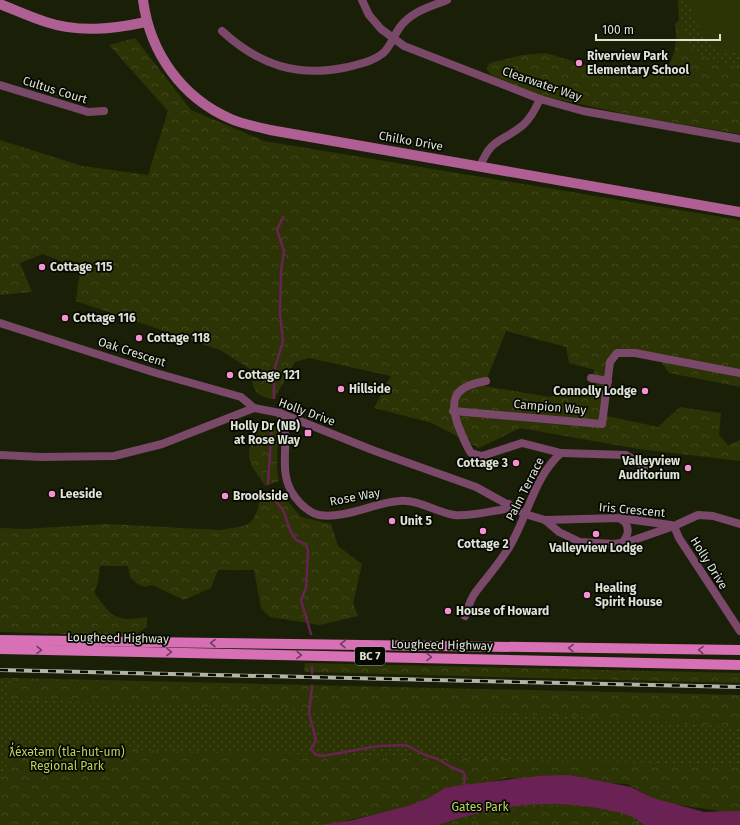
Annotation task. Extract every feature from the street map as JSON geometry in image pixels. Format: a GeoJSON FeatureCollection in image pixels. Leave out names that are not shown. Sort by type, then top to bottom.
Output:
{"type":"FeatureCollection","features":[{"type":"Feature","properties":{"kind":"main road","name":"Lougheed Highway"},"geometry":{"type":"LineString","coordinates":[[0,640],[740,650]]}},
{"type":"Feature","properties":{"kind":"main road","name":"Lougheed Highway"},"geometry":{"type":"LineString","coordinates":[[0,648],[740,665]]}},
{"type":"Feature","properties":{"kind":"street","name":"Chilko Drive"},"geometry":{"type":"LineString","coordinates":[[143,0],[146,22],[154,43],[176,79],[201,102],[219,114],[233,120],[270,130],[740,212]]}},
{"type":"Feature","properties":{"kind":"street","name":"Clearwater Way"},"geometry":{"type":"LineString","coordinates":[[362,0],[374,22],[393,38],[416,52],[540,99],[583,111],[740,139]]}},
{"type":"Feature","properties":{"kind":"street"},"geometry":{"type":"LineString","coordinates":[[222,31],[250,54],[280,66],[305,71],[331,71],[372,60],[384,52],[405,21],[414,13],[447,0]]}},
{"type":"Feature","properties":{"kind":"street"},"geometry":{"type":"LineString","coordinates":[[0,4],[60,26],[100,29],[146,22]]}},
{"type":"Feature","properties":{"kind":"street","name":"Cultus Court"},"geometry":{"type":"LineString","coordinates":[[0,86],[88,112],[104,111]]}},
{"type":"Feature","properties":{"kind":"street"},"geometry":{"type":"LineString","coordinates":[[480,167],[484,154],[490,147],[525,124],[540,99]]}},
{"type":"Feature","properties":{"kind":"street","name":"Oak Crescent"},"geometry":{"type":"LineString","coordinates":[[0,323],[156,373],[241,397],[254,408]]}},
{"type":"Feature","properties":{"kind":"street","name":"Campion Way"},"geometry":{"type":"LineString","coordinates":[[453,411],[602,424],[610,362],[617,353],[635,353],[740,373]]}},
{"type":"Feature","properties":{"kind":"street"},"geometry":{"type":"LineString","coordinates":[[591,378],[608,381]]}},
{"type":"Feature","properties":{"kind":"street"},"geometry":{"type":"LineString","coordinates":[[453,411],[454,401],[457,394],[473,383],[486,381]]}},
{"type":"Feature","properties":{"kind":"street"},"geometry":{"type":"LineString","coordinates":[[0,454],[41,457],[114,456],[162,444],[254,408]]}},
{"type":"Feature","properties":{"kind":"street","name":"Holly Drive"},"geometry":{"type":"LineString","coordinates":[[254,408],[280,413],[375,451],[476,487],[525,514]]}},
{"type":"Feature","properties":{"kind":"street","name":"Palm Terrace"},"geometry":{"type":"LineString","coordinates":[[453,411],[471,453],[482,456],[522,444],[561,453]]}},
{"type":"Feature","properties":{"kind":"street","name":"Rose Way"},"geometry":{"type":"LineString","coordinates":[[280,413],[285,424],[287,434],[284,475],[295,497],[303,506],[317,515],[336,515],[398,501],[416,501],[438,511],[456,515],[506,509],[509,504]]}},
{"type":"Feature","properties":{"kind":"street"},"geometry":{"type":"LineString","coordinates":[[561,453],[626,455],[645,467]]}},
{"type":"Feature","properties":{"kind":"street","name":"Palm Terrace"},"geometry":{"type":"LineString","coordinates":[[465,616],[474,595],[502,560],[512,543],[553,459],[561,453]]}},
{"type":"Feature","properties":{"kind":"street","name":"Iris Crescent"},"geometry":{"type":"LineString","coordinates":[[525,514],[545,520],[619,518],[674,526]]}},
{"type":"Feature","properties":{"kind":"street"},"geometry":{"type":"LineString","coordinates":[[674,526],[686,519],[704,515],[740,524]]}},
{"type":"Feature","properties":{"kind":"street"},"geometry":{"type":"LineString","coordinates":[[619,518],[625,522],[629,531],[627,537],[622,543]]}},
{"type":"Feature","properties":{"kind":"street"},"geometry":{"type":"LineString","coordinates":[[568,536],[564,528],[564,522],[570,519]]}},
{"type":"Feature","properties":{"kind":"street","name":"Iris Crescent"},"geometry":{"type":"LineString","coordinates":[[545,520],[559,532],[580,542],[603,544],[622,543],[674,526]]}},
{"type":"Feature","properties":{"kind":"street","name":"Holly Drive"},"geometry":{"type":"LineString","coordinates":[[674,526],[679,538],[740,631]]}},
{"type":"Feature","properties":{"kind":"green space"},"geometry":{"type":"Polygon","coordinates":[[[678,0],[740,0],[740,134],[711,128],[679,20],[678,0]]]}},
{"type":"Feature","properties":{"kind":"green space"},"geometry":{"type":"Polygon","coordinates":[[[688,0],[740,0],[740,51],[722,53],[716,51],[701,31],[688,0]]]}},
{"type":"Feature","properties":{"kind":"green space"},"geometry":{"type":"Polygon","coordinates":[[[679,20],[688,43],[699,54],[740,68],[740,134],[640,117],[542,96],[491,75],[486,68],[490,63],[522,55],[546,53],[606,71],[632,71],[649,75],[662,75],[673,57],[676,44],[675,24],[679,20]]]}},
{"type":"Feature","properties":{"kind":"green space"},"geometry":{"type":"Polygon","coordinates":[[[135,38],[191,110],[264,141],[740,220],[740,387],[669,373],[660,360],[619,350],[606,368],[607,416],[658,427],[680,407],[721,413],[719,435],[728,445],[740,440],[740,461],[639,449],[520,428],[479,448],[432,423],[374,408],[391,376],[309,358],[295,362],[274,399],[267,398],[255,390],[250,369],[220,350],[76,301],[80,269],[43,254],[20,263],[32,292],[0,295],[0,140],[82,166],[148,175],[168,111],[109,45],[135,38]],[[506,331],[484,386],[550,397],[587,387],[595,370],[569,363],[566,347],[506,331]]]}},
{"type":"Feature","properties":{"kind":"green space"},"geometry":{"type":"Polygon","coordinates":[[[262,426],[277,426],[277,467],[279,481],[265,486],[252,467],[249,459],[249,448],[262,426]]]}},
{"type":"Feature","properties":{"kind":"green space"},"geometry":{"type":"Polygon","coordinates":[[[280,492],[301,517],[331,524],[338,546],[362,564],[353,603],[358,616],[320,625],[270,617],[261,608],[254,570],[218,570],[211,588],[184,600],[152,585],[144,587],[136,583],[130,577],[128,566],[100,566],[98,583],[94,592],[105,607],[115,616],[121,618],[128,619],[147,617],[147,627],[133,636],[0,632],[0,528],[24,529],[107,524],[220,530],[244,526],[252,521],[258,509],[259,501],[280,492]]]}},
{"type":"Feature","properties":{"kind":"green space"},"geometry":{"type":"Polygon","coordinates":[[[305,663],[740,673],[740,683],[304,672],[305,663]]]}},
{"type":"Feature","properties":{"kind":"green space","name":"ƛ̓éxətəm (tla-hut-um) Regional Park"},"geometry":{"type":"Polygon","coordinates":[[[0,678],[12,678],[10,691],[740,707],[740,796],[656,782],[522,776],[496,780],[410,806],[359,815],[338,792],[348,824],[475,789],[699,816],[740,805],[740,825],[0,825],[0,678]]]}},
{"type":"Feature","properties":{"kind":"green space"},"geometry":{"type":"Polygon","coordinates":[[[12,678],[740,695],[740,727],[565,716],[334,711],[8,699],[12,678]]]}},
{"type":"Feature","properties":{"kind":"green space"},"geometry":{"type":"Polygon","coordinates":[[[18,747],[740,765],[740,811],[726,812],[660,802],[627,784],[508,778],[430,795],[400,809],[326,825],[0,825],[0,805],[4,772],[12,754],[18,747]]]}},
{"type":"Feature","properties":{"kind":"green space"},"geometry":{"type":"Polygon","coordinates":[[[564,805],[615,813],[634,820],[641,825],[439,825],[526,808],[564,805]]]}},
{"type":"Feature","properties":{"kind":"shaded area"},"geometry":{"type":"Polygon","coordinates":[[[569,775],[631,787],[653,798],[704,812],[740,811],[740,825],[644,825],[635,818],[619,812],[581,806],[540,804],[479,813],[438,825],[319,825],[349,821],[408,806],[429,798],[445,788],[539,776],[569,775]]]}},
{"type":"Feature","properties":{"kind":"waterway"},"geometry":{"type":"LineString","coordinates":[[274,398],[274,371],[283,341],[280,314],[281,271],[284,251],[277,230],[283,217]]}},
{"type":"Feature","properties":{"kind":"waterway"},"geometry":{"type":"LineString","coordinates":[[268,484],[272,424]]}},
{"type":"Feature","properties":{"kind":"waterway"},"geometry":{"type":"LineString","coordinates":[[274,499],[283,510],[291,532],[296,540],[305,544],[308,550],[306,588],[301,600],[311,634]]}},
{"type":"Feature","properties":{"kind":"waterway"},"geometry":{"type":"LineString","coordinates":[[312,667],[312,673]]}},
{"type":"Feature","properties":{"kind":"waterway"},"geometry":{"type":"LineString","coordinates":[[312,686],[309,713],[316,740],[311,749],[316,755],[323,756],[378,746],[406,745],[463,772],[465,775],[464,785]]}},
{"type":"Feature","properties":{"kind":"railway"},"geometry":{"type":"LineString","coordinates":[[0,670],[740,687]]}},
{"type":"Feature","properties":{"kind":"place","name":"Riverview Park Elementary School"},"geometry":{"type":"Point","coordinates":[579,63]}},
{"type":"Feature","properties":{"kind":"place","name":"Cottage 115"},"geometry":{"type":"Point","coordinates":[42,267]}},
{"type":"Feature","properties":{"kind":"place","name":"Cottage 116"},"geometry":{"type":"Point","coordinates":[65,318]}},
{"type":"Feature","properties":{"kind":"place","name":"Cottage 118"},"geometry":{"type":"Point","coordinates":[139,338]}},
{"type":"Feature","properties":{"kind":"place","name":"Cottage 121"},"geometry":{"type":"Point","coordinates":[230,375]}},
{"type":"Feature","properties":{"kind":"place","name":"Hillside"},"geometry":{"type":"Point","coordinates":[341,389]}},
{"type":"Feature","properties":{"kind":"place","name":"Connolly Lodge"},"geometry":{"type":"Point","coordinates":[645,391]}},
{"type":"Feature","properties":{"kind":"place","name":"Holly Dr (NB) at Rose Way"},"geometry":{"type":"Point","coordinates":[308,433]}},
{"type":"Feature","properties":{"kind":"place","name":"Cottage 3"},"geometry":{"type":"Point","coordinates":[516,463]}},
{"type":"Feature","properties":{"kind":"place","name":"Valleyview Auditorium"},"geometry":{"type":"Point","coordinates":[688,468]}},
{"type":"Feature","properties":{"kind":"place","name":"Leeside"},"geometry":{"type":"Point","coordinates":[52,494]}},
{"type":"Feature","properties":{"kind":"place","name":"Brookside"},"geometry":{"type":"Point","coordinates":[225,496]}},
{"type":"Feature","properties":{"kind":"place","name":"Unit 5"},"geometry":{"type":"Point","coordinates":[392,521]}},
{"type":"Feature","properties":{"kind":"place","name":"Cottage 2"},"geometry":{"type":"Point","coordinates":[483,531]}},
{"type":"Feature","properties":{"kind":"place","name":"Valleyview Lodge"},"geometry":{"type":"Point","coordinates":[596,534]}},
{"type":"Feature","properties":{"kind":"place","name":"Healing Spirit House"},"geometry":{"type":"Point","coordinates":[587,595]}},
{"type":"Feature","properties":{"kind":"place","name":"House of Howard"},"geometry":{"type":"Point","coordinates":[448,611]}},
{"type":"Feature","properties":{"kind":"park label","name":"Gates Park"},"geometry":{"type":"Point","coordinates":[480,807]}}]}
